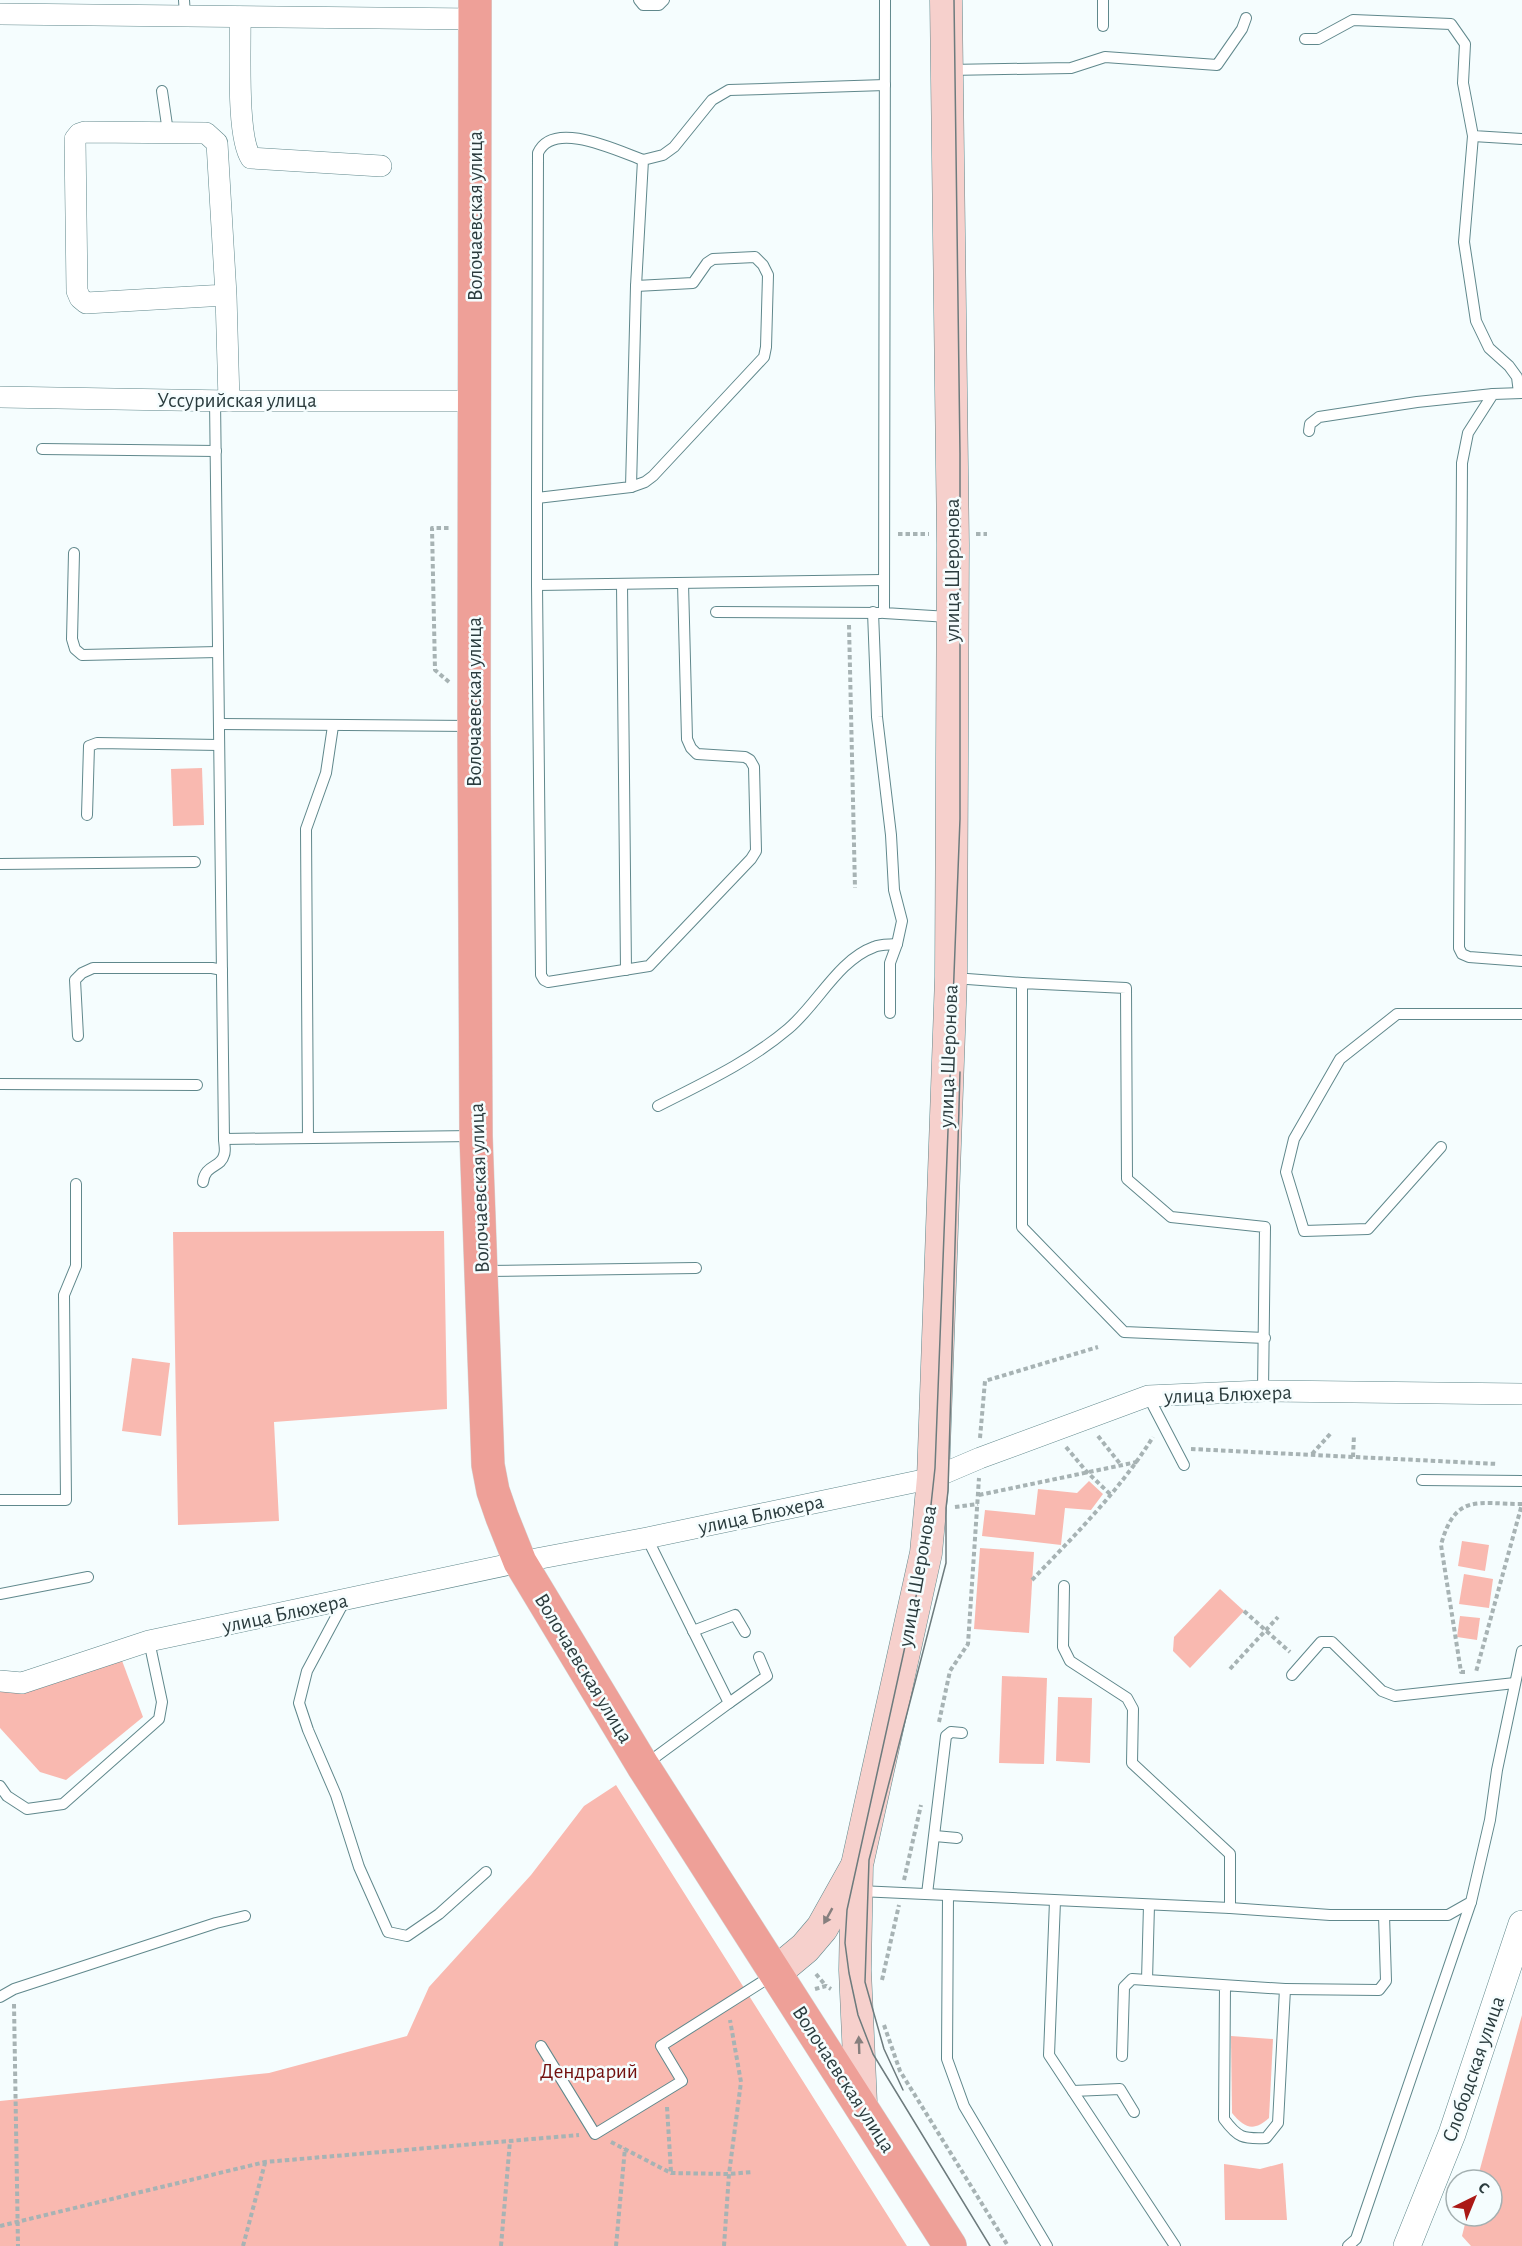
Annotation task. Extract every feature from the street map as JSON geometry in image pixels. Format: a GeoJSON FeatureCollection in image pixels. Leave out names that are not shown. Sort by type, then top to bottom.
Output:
{"type":"FeatureCollection","features":[{"type":"Feature","properties":{"kind":"main road","name":"улица Шеронова"},"geometry":{"type":"LineString","coordinates":[[861,2103],[855,1970],[856,1878],[926,1553],[933,1478],[951,977],[953,544],[946,0]]}},
{"type":"Feature","properties":{"kind":"main road","name":"Волочаевская улица"},"geometry":{"type":"LineString","coordinates":[[475,10],[476,1136],[488,1465],[493,1491],[520,1562],[643,1766],[861,2103],[950,2246]]}},
{"type":"Feature","properties":{"kind":"main road"},"geometry":{"type":"LineString","coordinates":[[775,1973],[805,1948],[822,1928],[856,1878]]}},
{"type":"Feature","properties":{"kind":"street"},"geometry":{"type":"LineString","coordinates":[[0,14],[185,8],[240,17],[475,10]]}},
{"type":"Feature","properties":{"kind":"street"},"geometry":{"type":"LineString","coordinates":[[240,17],[242,131],[246,150],[251,158],[381,166]]}},
{"type":"Feature","properties":{"kind":"street"},"geometry":{"type":"LineString","coordinates":[[222,400],[226,295],[217,142],[206,133],[85,132],[79,134],[75,139],[77,291],[86,303],[226,295]]}},
{"type":"Feature","properties":{"kind":"street","name":"Уссурийская улица"},"geometry":{"type":"LineString","coordinates":[[0,397],[475,401]]}},
{"type":"Feature","properties":{"kind":"street","name":"улица Блюхера"},"geometry":{"type":"LineString","coordinates":[[0,1681],[22,1683],[149,1641],[520,1562],[933,1478],[980,1458],[1148,1396],[1263,1391],[1522,1394]]}},
{"type":"Feature","properties":{"kind":"street","name":"Слободская улица"},"geometry":{"type":"LineString","coordinates":[[1407,2246],[1452,2134],[1522,1924]]}},
{"type":"Feature","properties":{"kind":"lane"},"geometry":{"type":"LineString","coordinates":[[639,0],[643,4],[659,5],[664,0]]}},
{"type":"Feature","properties":{"kind":"lane"},"geometry":{"type":"LineString","coordinates":[[885,0],[882,580],[877,717],[891,836],[894,890],[902,921],[890,963],[890,1013]]}},
{"type":"Feature","properties":{"kind":"lane"},"geometry":{"type":"LineString","coordinates":[[1103,0],[1103,26]]}},
{"type":"Feature","properties":{"kind":"lane"},"geometry":{"type":"LineString","coordinates":[[948,70],[1071,68],[1104,57],[1216,65],[1242,29],[1246,18]]}},
{"type":"Feature","properties":{"kind":"lane"},"geometry":{"type":"LineString","coordinates":[[1305,39],[1318,39],[1353,20],[1451,24],[1465,44],[1463,83],[1473,136],[1464,242],[1476,321],[1489,348],[1509,366],[1516,377],[1521,393],[1417,402],[1319,417],[1310,424],[1309,431]]}},
{"type":"Feature","properties":{"kind":"lane"},"geometry":{"type":"LineString","coordinates":[[683,583],[687,739],[697,754],[745,757],[750,760],[754,767],[756,851],[653,963],[645,968],[548,982],[541,975],[537,585],[538,153],[548,141],[582,138],[643,160],[663,155],[669,151],[712,100],[729,90],[885,85]]}},
{"type":"Feature","properties":{"kind":"lane"},"geometry":{"type":"LineString","coordinates":[[162,91],[168,132]]}},
{"type":"Feature","properties":{"kind":"lane"},"geometry":{"type":"LineString","coordinates":[[1473,136],[1522,139]]}},
{"type":"Feature","properties":{"kind":"lane"},"geometry":{"type":"LineString","coordinates":[[631,487],[636,286],[643,160]]}},
{"type":"Feature","properties":{"kind":"lane"},"geometry":{"type":"LineString","coordinates":[[537,498],[631,487],[645,482],[764,357],[768,275],[764,265],[755,257],[713,260],[707,263],[693,283],[636,286]]}},
{"type":"Feature","properties":{"kind":"lane"},"geometry":{"type":"LineString","coordinates":[[1492,394],[1468,433],[1462,463],[1459,948],[1462,954],[1468,957],[1522,961]]}},
{"type":"Feature","properties":{"kind":"lane"},"geometry":{"type":"LineString","coordinates":[[203,1182],[204,1174],[223,1159],[225,1154],[216,451],[222,400]]}},
{"type":"Feature","properties":{"kind":"lane"},"geometry":{"type":"LineString","coordinates":[[42,448],[216,451]]}},
{"type":"Feature","properties":{"kind":"lane"},"geometry":{"type":"LineString","coordinates":[[74,553],[72,639],[75,649],[82,655],[218,652]]}},
{"type":"Feature","properties":{"kind":"lane"},"geometry":{"type":"LineString","coordinates":[[537,585],[882,580]]}},
{"type":"Feature","properties":{"kind":"lane"},"geometry":{"type":"LineString","coordinates":[[622,584],[626,970]]}},
{"type":"Feature","properties":{"kind":"lane"},"geometry":{"type":"LineString","coordinates":[[717,612],[849,612],[951,618]]}},
{"type":"Feature","properties":{"kind":"lane"},"geometry":{"type":"LineString","coordinates":[[219,724],[474,726]]}},
{"type":"Feature","properties":{"kind":"lane"},"geometry":{"type":"LineString","coordinates":[[308,1138],[306,829],[326,773],[333,726]]}},
{"type":"Feature","properties":{"kind":"lane"},"geometry":{"type":"LineString","coordinates":[[87,814],[89,746],[98,743],[219,745]]}},
{"type":"Feature","properties":{"kind":"lane"},"geometry":{"type":"LineString","coordinates":[[0,864],[195,862]]}},
{"type":"Feature","properties":{"kind":"lane"},"geometry":{"type":"LineString","coordinates":[[658,1106],[745,1061],[790,1028],[820,992],[854,959],[875,946],[897,944]]}},
{"type":"Feature","properties":{"kind":"lane"},"geometry":{"type":"LineString","coordinates":[[78,1036],[75,980],[87,970],[93,968],[212,968],[222,970]]}},
{"type":"Feature","properties":{"kind":"lane"},"geometry":{"type":"LineString","coordinates":[[951,977],[1126,988],[1127,1179],[1171,1217],[1264,1227],[1263,1391]]}},
{"type":"Feature","properties":{"kind":"lane"},"geometry":{"type":"LineString","coordinates":[[1022,983],[1022,1227],[1124,1332],[1265,1338]]}},
{"type":"Feature","properties":{"kind":"lane"},"geometry":{"type":"LineString","coordinates":[[1441,1147],[1368,1229],[1304,1231],[1286,1172],[1294,1139],[1340,1059],[1397,1014],[1522,1014]]}},
{"type":"Feature","properties":{"kind":"lane"},"geometry":{"type":"LineString","coordinates":[[0,1084],[197,1085]]}},
{"type":"Feature","properties":{"kind":"lane"},"geometry":{"type":"LineString","coordinates":[[224,1139],[476,1136]]}},
{"type":"Feature","properties":{"kind":"lane"},"geometry":{"type":"LineString","coordinates":[[0,1500],[66,1500],[64,1295],[76,1266],[76,1184]]}},
{"type":"Feature","properties":{"kind":"lane"},"geometry":{"type":"LineString","coordinates":[[481,1271],[696,1268]]}},
{"type":"Feature","properties":{"kind":"lane"},"geometry":{"type":"LineString","coordinates":[[1148,1396],[1184,1465]]}},
{"type":"Feature","properties":{"kind":"lane"},"geometry":{"type":"LineString","coordinates":[[1422,1480],[1522,1481]]}},
{"type":"Feature","properties":{"kind":"lane"},"geometry":{"type":"LineString","coordinates":[[647,1538],[729,1703]]}},
{"type":"Feature","properties":{"kind":"lane"},"geometry":{"type":"LineString","coordinates":[[0,1594],[88,1576]]}},
{"type":"Feature","properties":{"kind":"lane"},"geometry":{"type":"LineString","coordinates":[[1064,1586],[1063,1647],[1070,1661],[1127,1698],[1133,1709],[1132,1763],[1230,1854],[1230,1908]]}},
{"type":"Feature","properties":{"kind":"lane"},"geometry":{"type":"LineString","coordinates":[[345,1600],[307,1671],[299,1703],[336,1795],[358,1867],[388,1932],[407,1936],[440,1914],[486,1872]]}},
{"type":"Feature","properties":{"kind":"lane"},"geometry":{"type":"LineString","coordinates":[[693,1631],[735,1615],[745,1632]]}},
{"type":"Feature","properties":{"kind":"lane"},"geometry":{"type":"LineString","coordinates":[[0,1786],[7,1796],[27,1809],[63,1804],[159,1719],[162,1702],[149,1641]]}},
{"type":"Feature","properties":{"kind":"lane"},"geometry":{"type":"LineString","coordinates":[[1292,1675],[1321,1642],[1332,1642],[1382,1691],[1395,1696],[1515,1683]]}},
{"type":"Feature","properties":{"kind":"lane"},"geometry":{"type":"LineString","coordinates":[[1348,2246],[1356,2239],[1471,1902],[1490,1820],[1497,1770],[1522,1651]]}},
{"type":"Feature","properties":{"kind":"lane"},"geometry":{"type":"LineString","coordinates":[[643,1766],[767,1676],[759,1657]]}},
{"type":"Feature","properties":{"kind":"lane"},"geometry":{"type":"LineString","coordinates":[[927,1894],[946,1736],[951,1732],[962,1733]]}},
{"type":"Feature","properties":{"kind":"lane"},"geometry":{"type":"LineString","coordinates":[[935,1836],[957,1838]]}},
{"type":"Feature","properties":{"kind":"lane"},"geometry":{"type":"LineString","coordinates":[[856,1878],[927,1894],[1330,1915],[1448,1915],[1471,1902]]}},
{"type":"Feature","properties":{"kind":"lane"},"geometry":{"type":"LineString","coordinates":[[948,1895],[948,2059],[951,2074],[964,2106],[1047,2246]]}},
{"type":"Feature","properties":{"kind":"lane"},"geometry":{"type":"LineString","coordinates":[[1055,1901],[1049,2055],[1175,2246]]}},
{"type":"Feature","properties":{"kind":"lane"},"geometry":{"type":"LineString","coordinates":[[1147,1980],[1149,1905]]}},
{"type":"Feature","properties":{"kind":"lane"},"geometry":{"type":"LineString","coordinates":[[1122,2056],[1124,1987],[1132,1980],[1285,1989],[1379,1990],[1386,1981],[1384,1915]]}},
{"type":"Feature","properties":{"kind":"lane"},"geometry":{"type":"LineString","coordinates":[[0,1997],[14,1989],[216,1923],[245,1916]]}},
{"type":"Feature","properties":{"kind":"lane"},"geometry":{"type":"LineString","coordinates":[[541,2046],[595,2134],[682,2081],[661,2046],[775,1973]]}},
{"type":"Feature","properties":{"kind":"lane"},"geometry":{"type":"LineString","coordinates":[[1225,1986],[1224,2119],[1233,2132],[1245,2139],[1266,2138],[1278,2123],[1285,1989]]}},
{"type":"Feature","properties":{"kind":"lane"},"geometry":{"type":"LineString","coordinates":[[1072,2091],[1120,2089],[1134,2112]]}},
{"type":"Feature","properties":{"kind":"path"},"geometry":{"type":"LineString","coordinates":[[849,612],[855,888]]}},
{"type":"Feature","properties":{"kind":"path"},"geometry":{"type":"LineString","coordinates":[[979,1483],[985,1382],[1098,1347]]}},
{"type":"Feature","properties":{"kind":"path"},"geometry":{"type":"LineString","coordinates":[[1032,1581],[1111,1495],[1138,1462],[1162,1423]]}},
{"type":"Feature","properties":{"kind":"path"},"geometry":{"type":"LineString","coordinates":[[1094,1431],[1122,1465]]}},
{"type":"Feature","properties":{"kind":"path"},"geometry":{"type":"LineString","coordinates":[[1312,1455],[1332,1432]]}},
{"type":"Feature","properties":{"kind":"path"},"geometry":{"type":"LineString","coordinates":[[1353,1456],[1354,1435]]}},
{"type":"Feature","properties":{"kind":"path"},"geometry":{"type":"LineString","coordinates":[[1062,1442],[1087,1472],[1111,1495]]}},
{"type":"Feature","properties":{"kind":"path"},"geometry":{"type":"LineString","coordinates":[[1175,1448],[1508,1464]]}},
{"type":"Feature","properties":{"kind":"path"},"geometry":{"type":"LineString","coordinates":[[979,1495],[1138,1462]]}},
{"type":"Feature","properties":{"kind":"path"},"geometry":{"type":"LineString","coordinates":[[1472,1688],[1522,1503],[1466,1504],[1455,1512],[1445,1528],[1441,1545],[1461,1672],[1476,1671]]}},
{"type":"Feature","properties":{"kind":"path"},"geometry":{"type":"LineString","coordinates":[[1244,1611],[1290,1652]]}},
{"type":"Feature","properties":{"kind":"path"},"geometry":{"type":"LineString","coordinates":[[1230,1669],[1278,1617]]}},
{"type":"Feature","properties":{"kind":"path"},"geometry":{"type":"LineString","coordinates":[[816,1974],[826,1986],[840,1993]]}},
{"type":"Feature","properties":{"kind":"path"},"geometry":{"type":"LineString","coordinates":[[811,1991],[826,1986]]}},
{"type":"Feature","properties":{"kind":"path"},"geometry":{"type":"LineString","coordinates":[[14,1989],[18,2246]]}},
{"type":"Feature","properties":{"kind":"path"},"geometry":{"type":"LineString","coordinates":[[724,2246],[729,2174],[741,2082],[728,2005]]}},
{"type":"Feature","properties":{"kind":"path"},"geometry":{"type":"LineString","coordinates":[[666,2092],[671,2173]]}},
{"type":"Feature","properties":{"kind":"path"},"geometry":{"type":"LineString","coordinates":[[0,2226],[265,2162],[595,2134],[671,2173],[753,2172]]}},
{"type":"Feature","properties":{"kind":"path"},"geometry":{"type":"LineString","coordinates":[[501,2246],[510,2141]]}},
{"type":"Feature","properties":{"kind":"path"},"geometry":{"type":"LineString","coordinates":[[616,2246],[625,2148]]}},
{"type":"Feature","properties":{"kind":"path"},"geometry":{"type":"LineString","coordinates":[[243,2246],[265,2162]]}},
{"type":"Feature","properties":{"kind":"green space"},"geometry":{"type":"Polygon","coordinates":[[[202,768],[204,825],[173,826],[171,769],[202,768]]]}},
{"type":"Feature","properties":{"kind":"green space"},"geometry":{"type":"Polygon","coordinates":[[[444,1231],[447,1409],[274,1422],[279,1521],[178,1525],[173,1232],[444,1231]]]}},
{"type":"Feature","properties":{"kind":"green space"},"geometry":{"type":"Polygon","coordinates":[[[132,1358],[170,1363],[161,1436],[122,1431],[132,1358]]]}},
{"type":"Feature","properties":{"kind":"green space"},"geometry":{"type":"Polygon","coordinates":[[[1089,1481],[1103,1494],[1091,1510],[1065,1508],[1061,1545],[982,1536],[985,1510],[1035,1515],[1038,1489],[1077,1493],[1089,1481]]]}},
{"type":"Feature","properties":{"kind":"green space"},"geometry":{"type":"Polygon","coordinates":[[[1462,1541],[1489,1545],[1485,1571],[1458,1566],[1462,1541]]]}},
{"type":"Feature","properties":{"kind":"green space"},"geometry":{"type":"Polygon","coordinates":[[[980,1548],[1034,1552],[1029,1633],[974,1629],[980,1548]]]}},
{"type":"Feature","properties":{"kind":"green space"},"geometry":{"type":"Polygon","coordinates":[[[1464,1574],[1493,1579],[1489,1608],[1459,1604],[1464,1574]]]}},
{"type":"Feature","properties":{"kind":"green space"},"geometry":{"type":"Polygon","coordinates":[[[1220,1589],[1244,1611],[1190,1668],[1173,1651],[1174,1637],[1220,1589]]]}},
{"type":"Feature","properties":{"kind":"green space"},"geometry":{"type":"Polygon","coordinates":[[[1460,1616],[1480,1618],[1477,1640],[1457,1637],[1460,1616]]]}},
{"type":"Feature","properties":{"kind":"green space"},"geometry":{"type":"Polygon","coordinates":[[[121,1658],[143,1717],[66,1780],[40,1772],[0,1728],[0,1686],[121,1658]]]}},
{"type":"Feature","properties":{"kind":"green space"},"geometry":{"type":"Polygon","coordinates":[[[1002,1676],[1047,1678],[1044,1764],[999,1763],[1002,1676]]]}},
{"type":"Feature","properties":{"kind":"green space"},"geometry":{"type":"Polygon","coordinates":[[[1058,1697],[1092,1698],[1090,1763],[1056,1761],[1058,1697]]]}},
{"type":"Feature","properties":{"kind":"green space","name":"Дендрарий"},"geometry":{"type":"Polygon","coordinates":[[[616,1785],[907,2246],[0,2246],[0,2101],[269,2073],[407,2036],[429,1987],[531,1875],[584,1806],[616,1785]]]}},
{"type":"Feature","properties":{"kind":"green space"},"geometry":{"type":"Polygon","coordinates":[[[1522,2015],[1522,2246],[1471,2246],[1462,2236],[1464,2228],[1504,2228],[1504,2168],[1480,2168],[1522,2015]]]}},
{"type":"Feature","properties":{"kind":"green space"},"geometry":{"type":"Polygon","coordinates":[[[1231,2036],[1273,2039],[1269,2118],[1254,2127],[1245,2125],[1232,2113],[1231,2036]]]}},
{"type":"Feature","properties":{"kind":"green space"},"geometry":{"type":"Polygon","coordinates":[[[1283,2163],[1287,2220],[1225,2220],[1224,2164],[1260,2169],[1283,2163]]]}},
{"type":"Feature","properties":{"kind":"tram line"},"geometry":{"type":"LineString","coordinates":[[954,0],[960,453],[960,819],[935,1468],[926,1551],[847,1910],[845,1943],[858,2015],[873,2054],[990,2246]]}},
{"type":"Feature","properties":{"kind":"tram line"},"geometry":{"type":"LineString","coordinates":[[903,2090],[884,2049],[865,1982],[869,1860],[946,1563],[960,1072]]}}]}
